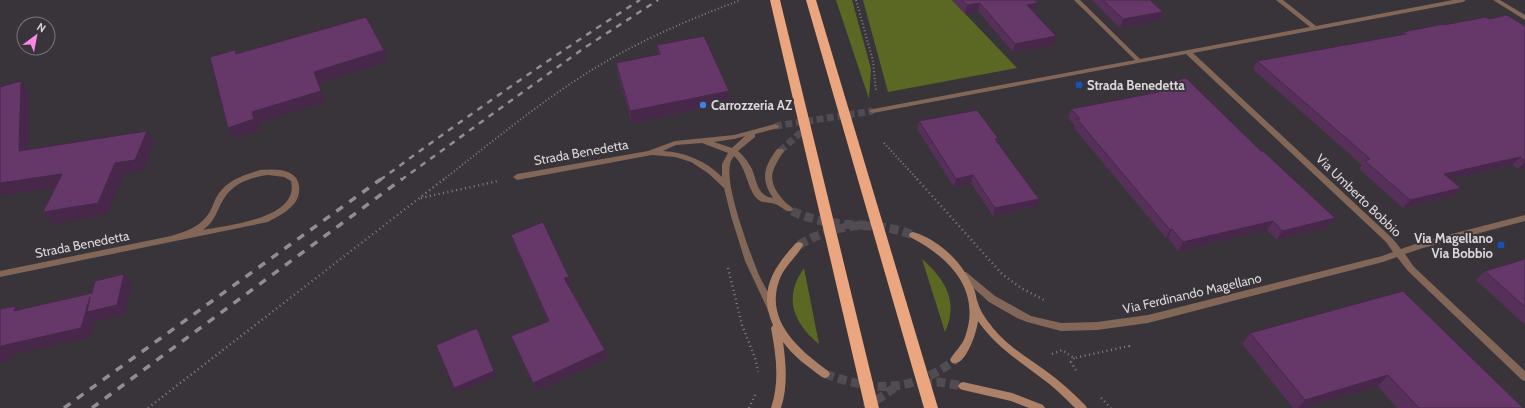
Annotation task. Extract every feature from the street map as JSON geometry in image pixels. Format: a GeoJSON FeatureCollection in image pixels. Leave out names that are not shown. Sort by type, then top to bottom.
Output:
{"type":"FeatureCollection","features":[{"type":"Feature","properties":{"kind":"highway"},"geometry":{"type":"LineString","coordinates":[[775,0],[872,408]]}},
{"type":"Feature","properties":{"kind":"highway"},"geometry":{"type":"LineString","coordinates":[[811,0],[931,408]]}},
{"type":"Feature","properties":{"kind":"street"},"geometry":{"type":"LineString","coordinates":[[1077,0],[1139,61]]}},
{"type":"Feature","properties":{"kind":"street"},"geometry":{"type":"LineString","coordinates":[[1279,0],[1315,28]]}},
{"type":"Feature","properties":{"kind":"street"},"geometry":{"type":"LineString","coordinates":[[873,111],[1463,0]]}},
{"type":"Feature","properties":{"kind":"street"},"geometry":{"type":"LineString","coordinates":[[1496,0],[1525,18]]}},
{"type":"Feature","properties":{"kind":"street","name":"Via Umberto Bobbio"},"geometry":{"type":"LineString","coordinates":[[1188,52],[1389,240],[1411,269],[1525,377]]}},
{"type":"Feature","properties":{"kind":"street","name":"Strada Benedetta"},"geometry":{"type":"LineString","coordinates":[[649,153],[687,140],[734,137],[772,127],[747,138],[734,152],[726,164],[725,182],[753,270],[773,314]]}},
{"type":"Feature","properties":{"kind":"street"},"geometry":{"type":"LineString","coordinates":[[687,140],[713,144],[734,152],[745,163],[760,197],[781,204],[790,210],[775,195],[769,185],[768,172],[771,162],[780,151]]}},
{"type":"Feature","properties":{"kind":"street","name":"Strada Benedetta"},"geometry":{"type":"LineString","coordinates":[[517,176],[649,153],[662,153],[678,155],[701,164],[717,176],[728,193]]}},
{"type":"Feature","properties":{"kind":"street","name":"Strada Benedetta"},"geometry":{"type":"LineString","coordinates":[[0,274],[168,240],[265,220],[287,206],[294,197],[297,188],[295,180],[288,175],[278,172],[266,172],[242,179],[231,186],[223,194],[215,212],[207,222],[189,233],[168,240]]}},
{"type":"Feature","properties":{"kind":"street","name":"Via Ferdinando Magellano"},"geometry":{"type":"LineString","coordinates":[[913,235],[937,248],[973,284],[992,299],[1030,319],[1067,328],[1114,324],[1156,317],[1383,259],[1421,245],[1525,218]]}},
{"type":"Feature","properties":{"kind":"street"},"geometry":{"type":"LineString","coordinates":[[776,408],[781,388],[782,370],[773,314],[772,294],[776,276],[789,254],[799,245]]}},
{"type":"Feature","properties":{"kind":"street","name":"Via Ferdinando Magellano"},"geometry":{"type":"LineString","coordinates":[[955,360],[966,346],[972,334],[974,320],[972,292],[958,268]]}},
{"type":"Feature","properties":{"kind":"street"},"geometry":{"type":"LineString","coordinates":[[973,301],[982,323],[995,338],[1048,378],[1082,408]]}},
{"type":"Feature","properties":{"kind":"street"},"geometry":{"type":"LineString","coordinates":[[773,314],[786,341],[796,353],[809,364],[825,374]]}},
{"type":"Feature","properties":{"kind":"street"},"geometry":{"type":"LineString","coordinates":[[963,386],[1012,397],[1040,408]]}},
{"type":"Feature","properties":{"kind":"path"},"geometry":{"type":"LineString","coordinates":[[148,408],[549,98],[592,68],[656,35],[741,0]]}},
{"type":"Feature","properties":{"kind":"path"},"geometry":{"type":"LineString","coordinates":[[856,0],[873,61],[878,100],[882,110]]}},
{"type":"Feature","properties":{"kind":"path"},"geometry":{"type":"LineString","coordinates":[[884,143],[1002,274],[1021,288],[1047,302]]}},
{"type":"Feature","properties":{"kind":"path"},"geometry":{"type":"LineString","coordinates":[[419,199],[517,176]]}},
{"type":"Feature","properties":{"kind":"path"},"geometry":{"type":"LineString","coordinates":[[726,263],[742,325],[755,358],[758,375]]}},
{"type":"Feature","properties":{"kind":"path"},"geometry":{"type":"LineString","coordinates":[[1047,359],[1053,354],[1062,350],[1074,358],[1129,346],[1114,324]]}},
{"type":"Feature","properties":{"kind":"path"},"geometry":{"type":"LineString","coordinates":[[749,408],[757,391]]}},
{"type":"Feature","properties":{"kind":"green space"},"geometry":{"type":"Polygon","coordinates":[[[836,0],[852,0],[871,69],[869,99],[836,0]]]}},
{"type":"Feature","properties":{"kind":"green space"},"geometry":{"type":"Polygon","coordinates":[[[863,0],[952,0],[1017,68],[888,92],[863,0]]]}},
{"type":"Feature","properties":{"kind":"green space"},"geometry":{"type":"Polygon","coordinates":[[[922,259],[943,283],[950,301],[951,311],[945,332],[922,259]]]}},
{"type":"Feature","properties":{"kind":"green space"},"geometry":{"type":"Polygon","coordinates":[[[804,268],[819,344],[803,327],[797,318],[794,309],[794,289],[804,268]]]}},
{"type":"Feature","properties":{"kind":"building"},"geometry":{"type":"Polygon","coordinates":[[[962,0],[1034,0],[1037,3],[1027,5],[1056,36],[1015,44],[980,3],[967,5],[962,0]]]}},
{"type":"Feature","properties":{"kind":"building"},"geometry":{"type":"Polygon","coordinates":[[[1103,0],[1150,0],[1163,12],[1123,19],[1103,0]]]}},
{"type":"Feature","properties":{"kind":"building"},"geometry":{"type":"Polygon","coordinates":[[[1507,15],[1525,26],[1525,161],[1520,157],[1444,174],[1461,188],[1410,200],[1365,161],[1370,159],[1257,61],[1406,34],[1403,32],[1443,24],[1486,17],[1489,19],[1507,15]]]}},
{"type":"Feature","properties":{"kind":"building"},"geometry":{"type":"Polygon","coordinates":[[[366,17],[384,50],[314,72],[321,91],[252,112],[254,119],[228,128],[210,57],[235,50],[236,54],[366,17]]]}},
{"type":"Feature","properties":{"kind":"building"},"geometry":{"type":"Polygon","coordinates":[[[704,36],[729,91],[630,111],[616,63],[660,54],[657,45],[704,36]]]}},
{"type":"Feature","properties":{"kind":"building"},"geometry":{"type":"Polygon","coordinates":[[[1186,78],[1261,151],[1263,151],[1335,218],[1282,231],[1273,221],[1183,242],[1172,229],[1170,230],[1077,119],[1080,119],[1071,109],[1159,92],[1153,85],[1186,78]]]}},
{"type":"Feature","properties":{"kind":"building"},"geometry":{"type":"Polygon","coordinates":[[[21,81],[19,151],[147,131],[135,160],[115,163],[98,203],[43,212],[62,174],[0,183],[0,87],[21,81]]]}},
{"type":"Feature","properties":{"kind":"building"},"geometry":{"type":"Polygon","coordinates":[[[977,110],[998,138],[995,139],[1039,199],[995,208],[973,175],[956,179],[919,121],[977,110]]]}},
{"type":"Feature","properties":{"kind":"building"},"geometry":{"type":"Polygon","coordinates":[[[543,222],[569,277],[564,278],[605,350],[533,383],[511,336],[549,321],[511,235],[543,222]]]}},
{"type":"Feature","properties":{"kind":"building"},"geometry":{"type":"Polygon","coordinates":[[[1525,259],[1525,307],[1485,271],[1525,259]]]}},
{"type":"Feature","properties":{"kind":"building"},"geometry":{"type":"Polygon","coordinates":[[[124,274],[117,305],[87,312],[90,297],[81,328],[1,346],[0,349],[0,309],[16,306],[14,311],[92,293],[95,281],[124,274]]]}},
{"type":"Feature","properties":{"kind":"building"},"geometry":{"type":"Polygon","coordinates":[[[1403,291],[1523,408],[1419,408],[1388,375],[1305,400],[1250,333],[1403,291]]]}},
{"type":"Feature","properties":{"kind":"building"},"geometry":{"type":"Polygon","coordinates":[[[477,328],[494,371],[454,388],[436,345],[477,328]]]}},
{"type":"Feature","properties":{"kind":"tunnel"},"geometry":{"type":"LineString","coordinates":[[775,126],[873,111]]}},
{"type":"Feature","properties":{"kind":"tunnel"},"geometry":{"type":"LineString","coordinates":[[780,151],[808,126]]}},
{"type":"Feature","properties":{"kind":"tunnel"},"geometry":{"type":"LineString","coordinates":[[792,211],[810,218],[828,222],[866,225]]}},
{"type":"Feature","properties":{"kind":"tunnel"},"geometry":{"type":"LineString","coordinates":[[799,245],[827,232],[854,226],[883,227],[913,235]]}},
{"type":"Feature","properties":{"kind":"tunnel"},"geometry":{"type":"LineString","coordinates":[[825,374],[860,384],[892,386],[908,384],[923,379],[939,371],[955,360]]}},
{"type":"Feature","properties":{"kind":"tunnel"},"geometry":{"type":"LineString","coordinates":[[923,383],[939,382],[963,386]]}},
{"type":"Feature","properties":{"kind":"tunnel"},"geometry":{"type":"LineString","coordinates":[[865,408],[894,388]]}},
{"type":"Feature","properties":{"kind":"railway"},"geometry":{"type":"LineString","coordinates":[[380,180],[508,88],[640,0]]}},
{"type":"Feature","properties":{"kind":"railway"},"geometry":{"type":"LineString","coordinates":[[401,180],[584,48],[658,0]]}},
{"type":"Feature","properties":{"kind":"railway"},"geometry":{"type":"LineString","coordinates":[[64,408],[381,179]]}},
{"type":"Feature","properties":{"kind":"railway"},"geometry":{"type":"LineString","coordinates":[[92,408],[402,179]]}},
{"type":"Feature","properties":{"kind":"place","name":"Strada Benedetta"},"geometry":{"type":"Point","coordinates":[1079,85]}},
{"type":"Feature","properties":{"kind":"place","name":"Carrozzeria AZ"},"geometry":{"type":"Point","coordinates":[703,105]}},
{"type":"Feature","properties":{"kind":"place","name":"Via Magellano Via Bobbio"},"geometry":{"type":"Point","coordinates":[1501,245]}}]}
